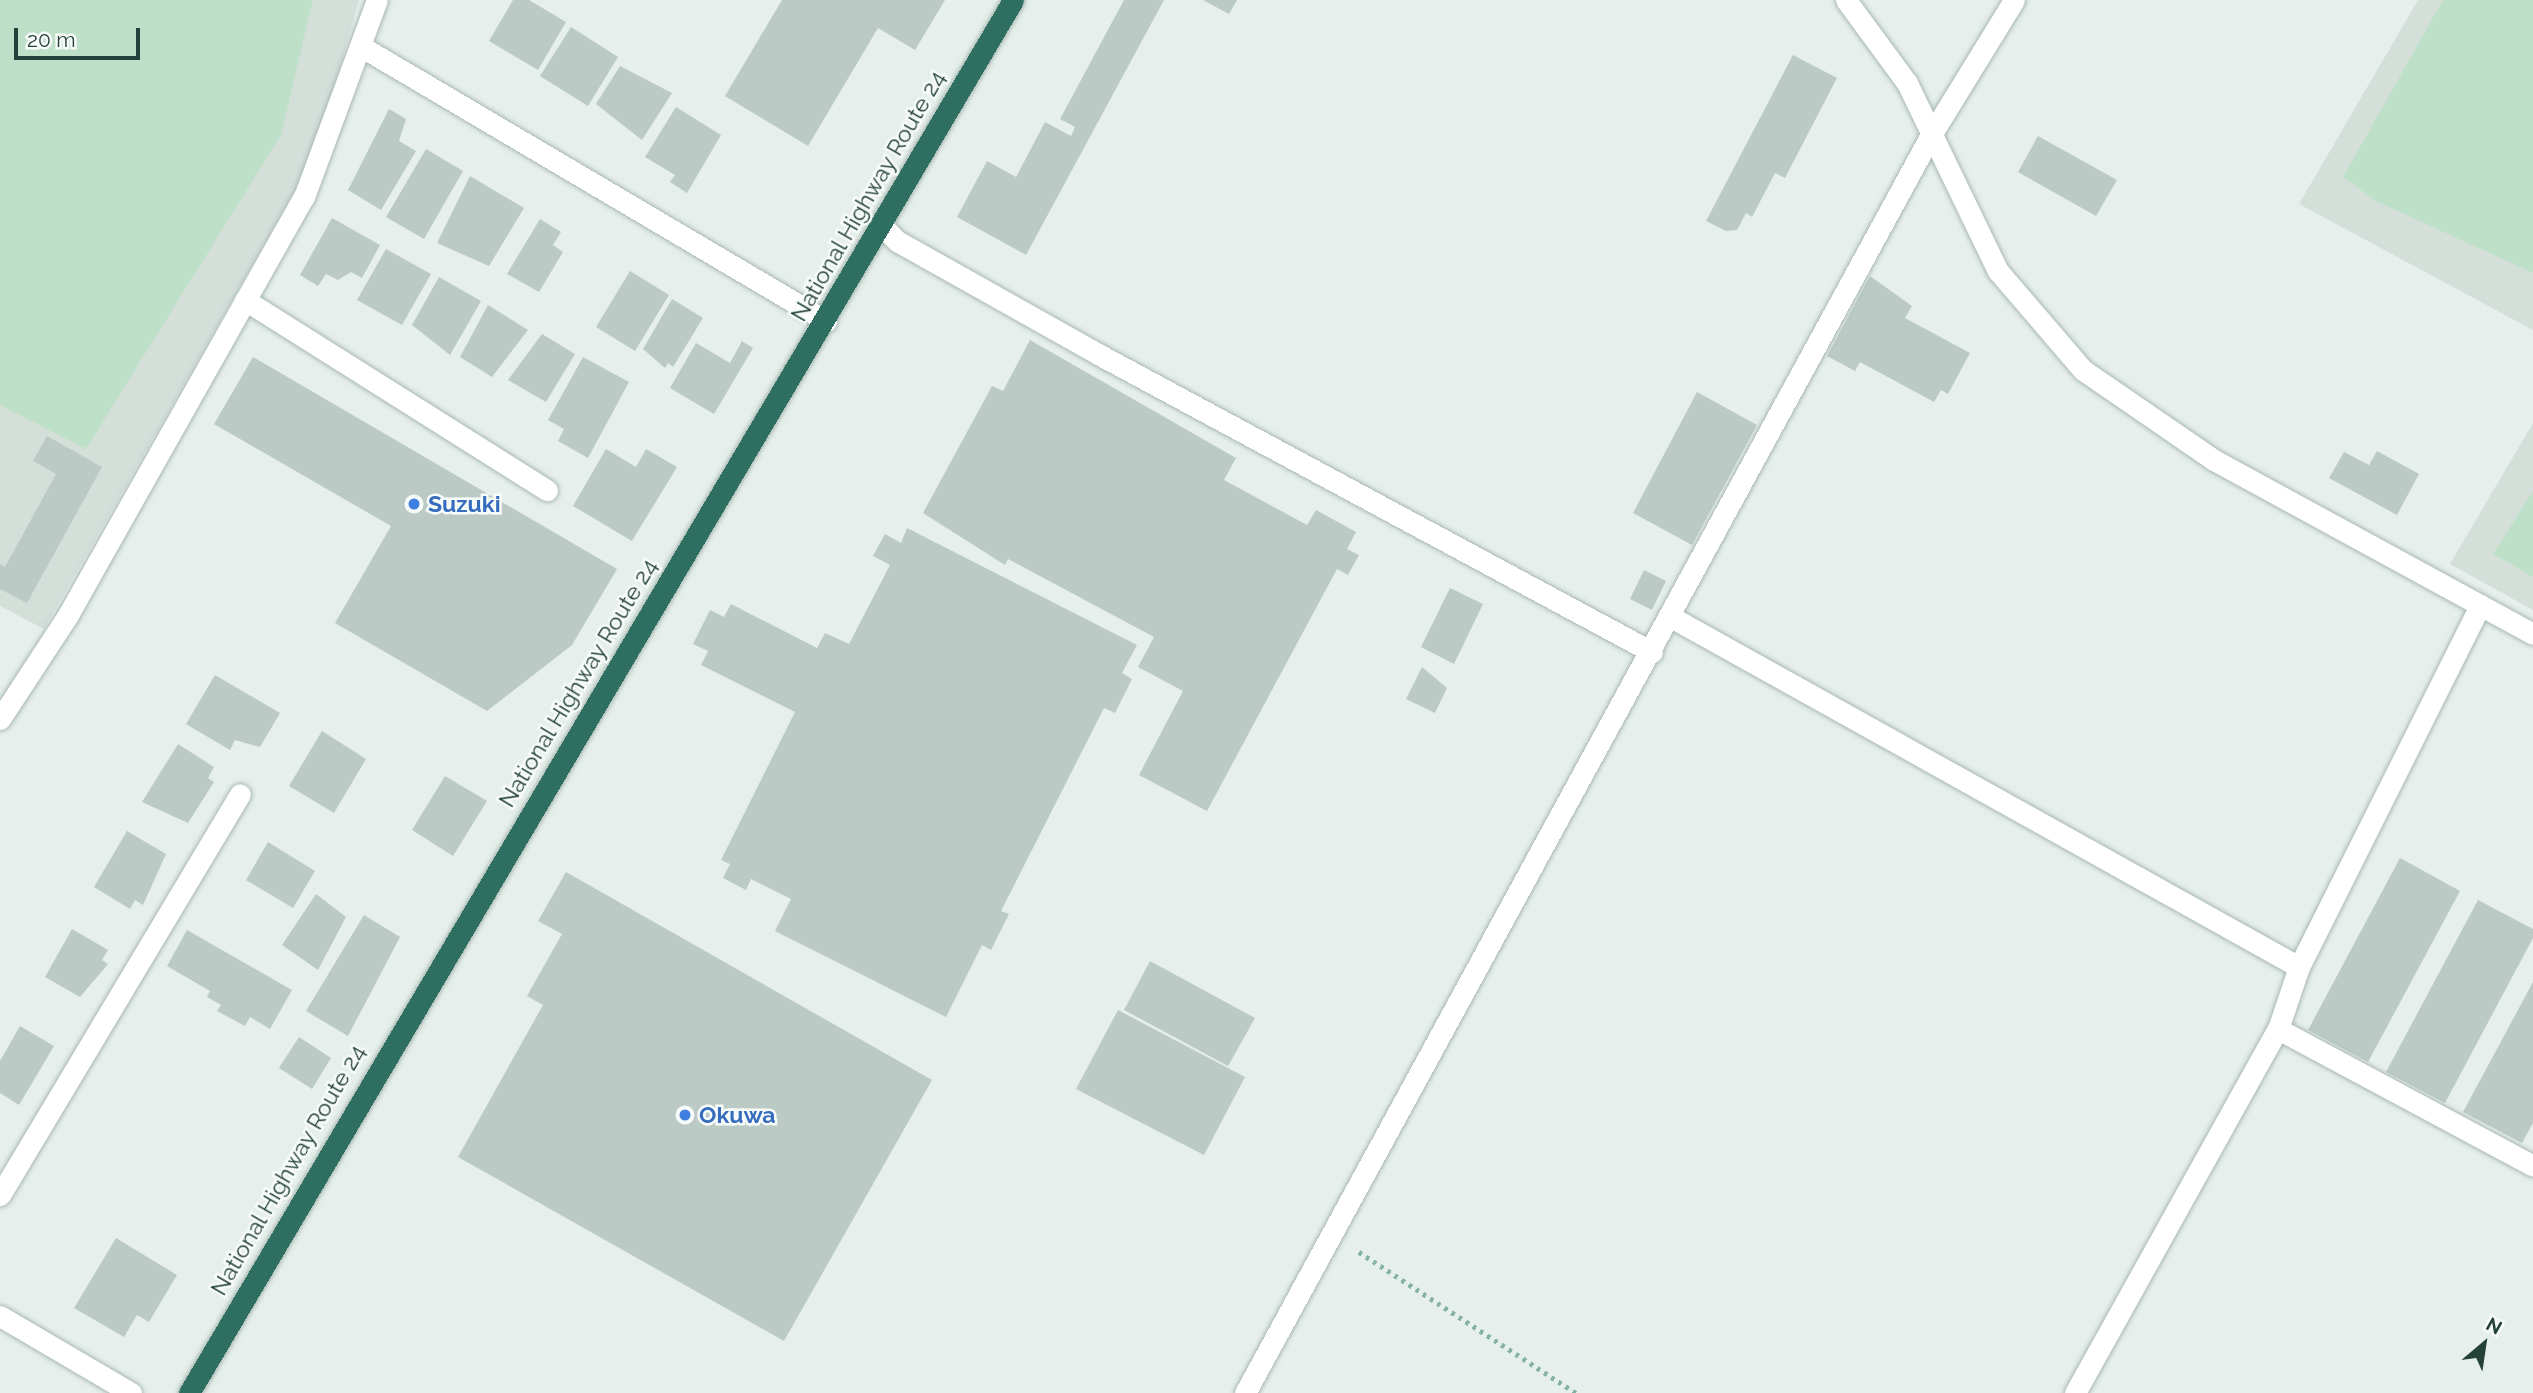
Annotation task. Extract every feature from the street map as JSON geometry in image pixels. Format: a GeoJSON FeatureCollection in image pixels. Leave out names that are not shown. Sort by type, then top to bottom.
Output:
{"type":"FeatureCollection","features":[{"type":"Feature","properties":{"kind":"highway","name":"National Highway Route 24"},"geometry":{"type":"LineString","coordinates":[[189,1393],[826,321],[1013,0]]}},
{"type":"Feature","properties":{"kind":"street"},"geometry":{"type":"LineString","coordinates":[[0,719],[68,615],[304,197],[362,47],[377,0]]}},
{"type":"Feature","properties":{"kind":"street"},"geometry":{"type":"LineString","coordinates":[[1846,0],[1907,83],[1998,271],[2083,370],[2214,460],[2533,634]]}},
{"type":"Feature","properties":{"kind":"street"},"geometry":{"type":"LineString","coordinates":[[1245,1393],[1652,652],[1931,135],[2014,0]]}},
{"type":"Feature","properties":{"kind":"street"},"geometry":{"type":"LineString","coordinates":[[362,47],[826,321]]}},
{"type":"Feature","properties":{"kind":"street"},"geometry":{"type":"LineString","coordinates":[[881,225],[897,241],[1098,355],[1652,652]]}},
{"type":"Feature","properties":{"kind":"street"},"geometry":{"type":"LineString","coordinates":[[245,300],[547,490]]}},
{"type":"Feature","properties":{"kind":"street"},"geometry":{"type":"LineString","coordinates":[[2075,1393],[2278,1029],[2299,967],[2480,605]]}},
{"type":"Feature","properties":{"kind":"street"},"geometry":{"type":"LineString","coordinates":[[1671,617],[2299,967]]}},
{"type":"Feature","properties":{"kind":"street"},"geometry":{"type":"LineString","coordinates":[[0,1195],[240,794]]}},
{"type":"Feature","properties":{"kind":"street"},"geometry":{"type":"LineString","coordinates":[[2278,1029],[2533,1166]]}},
{"type":"Feature","properties":{"kind":"street"},"geometry":{"type":"LineString","coordinates":[[0,1316],[131,1393]]}},
{"type":"Feature","properties":{"kind":"path"},"geometry":{"type":"LineString","coordinates":[[1332,1234],[1576,1393]]}},
{"type":"Feature","properties":{"kind":"shaded area"},"geometry":{"type":"Polygon","coordinates":[[[0,0],[359,0],[316,153],[44,629],[0,606],[0,0]]]}},
{"type":"Feature","properties":{"kind":"shaded area"},"geometry":{"type":"Polygon","coordinates":[[[2418,0],[2533,0],[2533,330],[2299,204],[2418,0]]]}},
{"type":"Feature","properties":{"kind":"shaded area"},"geometry":{"type":"Polygon","coordinates":[[[2533,423],[2533,610],[2450,564],[2533,423]]]}},
{"type":"Feature","properties":{"kind":"green space"},"geometry":{"type":"Polygon","coordinates":[[[0,0],[313,0],[281,135],[86,449],[0,405],[0,0]]]}},
{"type":"Feature","properties":{"kind":"green space"},"geometry":{"type":"Polygon","coordinates":[[[2443,0],[2533,0],[2533,273],[2376,201],[2343,177],[2443,0]]]}},
{"type":"Feature","properties":{"kind":"green space"},"geometry":{"type":"Polygon","coordinates":[[[2533,491],[2533,577],[2493,554],[2533,491]]]}},
{"type":"Feature","properties":{"kind":"building"},"geometry":{"type":"Polygon","coordinates":[[[513,0],[529,0],[566,22],[538,70],[489,41],[513,0]]]}},
{"type":"Feature","properties":{"kind":"building"},"geometry":{"type":"Polygon","coordinates":[[[782,0],[945,0],[915,50],[878,28],[808,146],[725,96],[782,0]]]}},
{"type":"Feature","properties":{"kind":"building"},"geometry":{"type":"Polygon","coordinates":[[[1124,0],[1164,0],[1026,255],[957,217],[987,161],[1016,177],[1045,122],[1071,136],[1075,127],[1060,119],[1124,0]]]}},
{"type":"Feature","properties":{"kind":"building"},"geometry":{"type":"Polygon","coordinates":[[[1203,0],[1237,0],[1229,14],[1203,0]]]}},
{"type":"Feature","properties":{"kind":"building"},"geometry":{"type":"Polygon","coordinates":[[[571,27],[618,57],[588,106],[540,76],[571,27]]]}},
{"type":"Feature","properties":{"kind":"building"},"geometry":{"type":"Polygon","coordinates":[[[1793,55],[1837,78],[1785,178],[1775,173],[1752,217],[1746,213],[1737,230],[1726,231],[1706,221],[1793,55]]]}},
{"type":"Feature","properties":{"kind":"building"},"geometry":{"type":"Polygon","coordinates":[[[620,66],[672,93],[642,140],[596,104],[620,66]]]}},
{"type":"Feature","properties":{"kind":"building"},"geometry":{"type":"Polygon","coordinates":[[[676,107],[721,135],[687,193],[670,182],[675,175],[645,157],[676,107]]]}},
{"type":"Feature","properties":{"kind":"building"},"geometry":{"type":"Polygon","coordinates":[[[389,109],[406,119],[399,141],[416,151],[381,210],[348,190],[389,109]]]}},
{"type":"Feature","properties":{"kind":"building"},"geometry":{"type":"Polygon","coordinates":[[[2038,136],[2117,180],[2096,216],[2018,172],[2038,136]]]}},
{"type":"Feature","properties":{"kind":"building"},"geometry":{"type":"Polygon","coordinates":[[[426,149],[463,171],[424,239],[386,217],[426,149]]]}},
{"type":"Feature","properties":{"kind":"building"},"geometry":{"type":"Polygon","coordinates":[[[470,176],[524,208],[489,266],[437,243],[470,176]]]}},
{"type":"Feature","properties":{"kind":"building"},"geometry":{"type":"Polygon","coordinates":[[[332,218],[380,245],[362,278],[351,272],[338,280],[326,274],[318,286],[300,275],[332,218]]]}},
{"type":"Feature","properties":{"kind":"building"},"geometry":{"type":"Polygon","coordinates":[[[540,219],[561,232],[553,245],[563,252],[539,292],[507,274],[540,219]]]}},
{"type":"Feature","properties":{"kind":"building"},"geometry":{"type":"Polygon","coordinates":[[[386,249],[431,274],[402,325],[357,300],[386,249]]]}},
{"type":"Feature","properties":{"kind":"building"},"geometry":{"type":"Polygon","coordinates":[[[630,271],[669,295],[635,351],[596,327],[630,271]]]}},
{"type":"Feature","properties":{"kind":"building"},"geometry":{"type":"Polygon","coordinates":[[[1870,276],[1912,306],[1905,318],[1970,353],[1948,394],[1941,390],[1934,402],[1860,362],[1855,371],[1827,356],[1870,276]]]}},
{"type":"Feature","properties":{"kind":"building"},"geometry":{"type":"Polygon","coordinates":[[[439,277],[481,301],[450,355],[412,325],[439,277]]]}},
{"type":"Feature","properties":{"kind":"building"},"geometry":{"type":"Polygon","coordinates":[[[672,299],[703,318],[673,367],[668,363],[665,368],[643,349],[672,299]]]}},
{"type":"Feature","properties":{"kind":"building"},"geometry":{"type":"Polygon","coordinates":[[[488,305],[528,330],[492,377],[460,357],[488,305]]]}},
{"type":"Feature","properties":{"kind":"building"},"geometry":{"type":"Polygon","coordinates":[[[542,334],[575,354],[546,402],[508,380],[542,334]]]}},
{"type":"Feature","properties":{"kind":"building"},"geometry":{"type":"Polygon","coordinates":[[[1030,340],[1236,458],[1224,480],[1307,525],[1316,510],[1356,532],[1347,549],[1359,555],[1348,575],[1337,569],[1207,811],[1139,775],[1183,691],[1138,667],[1154,637],[1008,559],[1005,565],[923,513],[992,386],[1003,391],[1030,340]]]}},
{"type":"Feature","properties":{"kind":"building"},"geometry":{"type":"Polygon","coordinates":[[[742,341],[753,348],[714,414],[670,388],[696,343],[730,363],[742,341]]]}},
{"type":"Feature","properties":{"kind":"building"},"geometry":{"type":"Polygon","coordinates":[[[253,357],[617,569],[572,645],[487,711],[335,623],[391,526],[214,424],[253,357]]]}},
{"type":"Feature","properties":{"kind":"building"},"geometry":{"type":"Polygon","coordinates":[[[583,357],[629,382],[588,458],[558,441],[564,429],[548,420],[583,357]]]}},
{"type":"Feature","properties":{"kind":"building"},"geometry":{"type":"Polygon","coordinates":[[[1697,392],[1757,425],[1692,545],[1633,513],[1697,392]]]}},
{"type":"Feature","properties":{"kind":"building"},"geometry":{"type":"Polygon","coordinates":[[[47,436],[102,467],[27,603],[0,589],[0,564],[5,567],[56,474],[33,461],[47,436]]]}},
{"type":"Feature","properties":{"kind":"building"},"geometry":{"type":"Polygon","coordinates":[[[606,449],[636,467],[646,449],[677,467],[632,541],[573,506],[606,449]]]}},
{"type":"Feature","properties":{"kind":"building"},"geometry":{"type":"Polygon","coordinates":[[[2377,451],[2419,474],[2397,515],[2329,478],[2344,452],[2369,465],[2377,451]]]}},
{"type":"Feature","properties":{"kind":"building"},"geometry":{"type":"Polygon","coordinates":[[[907,528],[1137,645],[1122,673],[1132,679],[1115,713],[1104,708],[1001,911],[1009,914],[991,950],[982,945],[946,1017],[775,931],[791,899],[751,879],[746,890],[723,878],[730,864],[721,860],[795,712],[701,665],[708,651],[693,644],[710,610],[724,617],[731,604],[817,648],[825,633],[849,644],[890,565],[873,556],[885,534],[901,543],[907,528]]]}},
{"type":"Feature","properties":{"kind":"building"},"geometry":{"type":"Polygon","coordinates":[[[1644,570],[1666,581],[1652,610],[1630,599],[1644,570]]]}},
{"type":"Feature","properties":{"kind":"building"},"geometry":{"type":"Polygon","coordinates":[[[1450,588],[1483,604],[1454,664],[1421,647],[1450,588]]]}},
{"type":"Feature","properties":{"kind":"building"},"geometry":{"type":"Polygon","coordinates":[[[1422,667],[1447,688],[1435,713],[1406,699],[1422,667]]]}},
{"type":"Feature","properties":{"kind":"building"},"geometry":{"type":"Polygon","coordinates":[[[215,675],[280,713],[260,747],[235,740],[230,750],[186,724],[215,675]]]}},
{"type":"Feature","properties":{"kind":"building"},"geometry":{"type":"Polygon","coordinates":[[[322,731],[366,759],[334,813],[289,786],[322,731]]]}},
{"type":"Feature","properties":{"kind":"building"},"geometry":{"type":"Polygon","coordinates":[[[178,744],[214,767],[208,778],[214,782],[188,823],[142,802],[178,744]]]}},
{"type":"Feature","properties":{"kind":"building"},"geometry":{"type":"Polygon","coordinates":[[[445,776],[487,801],[453,856],[412,830],[445,776]]]}},
{"type":"Feature","properties":{"kind":"building"},"geometry":{"type":"Polygon","coordinates":[[[127,831],[166,854],[143,905],[135,900],[130,909],[94,887],[127,831]]]}},
{"type":"Feature","properties":{"kind":"building"},"geometry":{"type":"Polygon","coordinates":[[[268,842],[315,871],[293,908],[246,880],[268,842]]]}},
{"type":"Feature","properties":{"kind":"building"},"geometry":{"type":"Polygon","coordinates":[[[2400,858],[2460,891],[2368,1062],[2308,1030],[2400,858]]]}},
{"type":"Feature","properties":{"kind":"building"},"geometry":{"type":"Polygon","coordinates":[[[566,872],[932,1080],[784,1341],[458,1157],[543,1005],[527,996],[562,934],[538,921],[566,872]]]}},
{"type":"Feature","properties":{"kind":"building"},"geometry":{"type":"Polygon","coordinates":[[[316,894],[346,917],[318,970],[282,945],[316,894]]]}},
{"type":"Feature","properties":{"kind":"building"},"geometry":{"type":"Polygon","coordinates":[[[2478,900],[2533,929],[2533,938],[2445,1103],[2386,1072],[2478,900]]]}},
{"type":"Feature","properties":{"kind":"building"},"geometry":{"type":"Polygon","coordinates":[[[364,915],[400,937],[348,1036],[306,1011],[364,915]]]}},
{"type":"Feature","properties":{"kind":"building"},"geometry":{"type":"Polygon","coordinates":[[[72,929],[108,950],[102,960],[108,964],[80,997],[45,977],[72,929]]]}},
{"type":"Feature","properties":{"kind":"building"},"geometry":{"type":"Polygon","coordinates":[[[187,930],[292,990],[270,1029],[250,1017],[245,1026],[217,1011],[221,1005],[207,997],[210,991],[167,966],[187,930]]]}},
{"type":"Feature","properties":{"kind":"building"},"geometry":{"type":"Polygon","coordinates":[[[1150,961],[1255,1018],[1228,1066],[1124,1010],[1150,961]]]}},
{"type":"Feature","properties":{"kind":"building"},"geometry":{"type":"Polygon","coordinates":[[[2533,982],[2533,1123],[2522,1143],[2463,1112],[2533,982]]]}},
{"type":"Feature","properties":{"kind":"building"},"geometry":{"type":"Polygon","coordinates":[[[1118,1010],[1245,1077],[1204,1155],[1076,1089],[1118,1010]]]}},
{"type":"Feature","properties":{"kind":"building"},"geometry":{"type":"Polygon","coordinates":[[[20,1026],[54,1046],[19,1105],[0,1093],[0,1061],[20,1026]]]}},
{"type":"Feature","properties":{"kind":"building"},"geometry":{"type":"Polygon","coordinates":[[[299,1037],[331,1058],[312,1089],[279,1068],[299,1037]]]}},
{"type":"Feature","properties":{"kind":"building"},"geometry":{"type":"Polygon","coordinates":[[[116,1238],[177,1275],[149,1322],[137,1315],[124,1337],[74,1308],[116,1238]]]}},
{"type":"Feature","properties":{"kind":"place","name":"Suzuki"},"geometry":{"type":"Point","coordinates":[414,504]}},
{"type":"Feature","properties":{"kind":"place","name":"Okuwa"},"geometry":{"type":"Point","coordinates":[685,1115]}}]}
